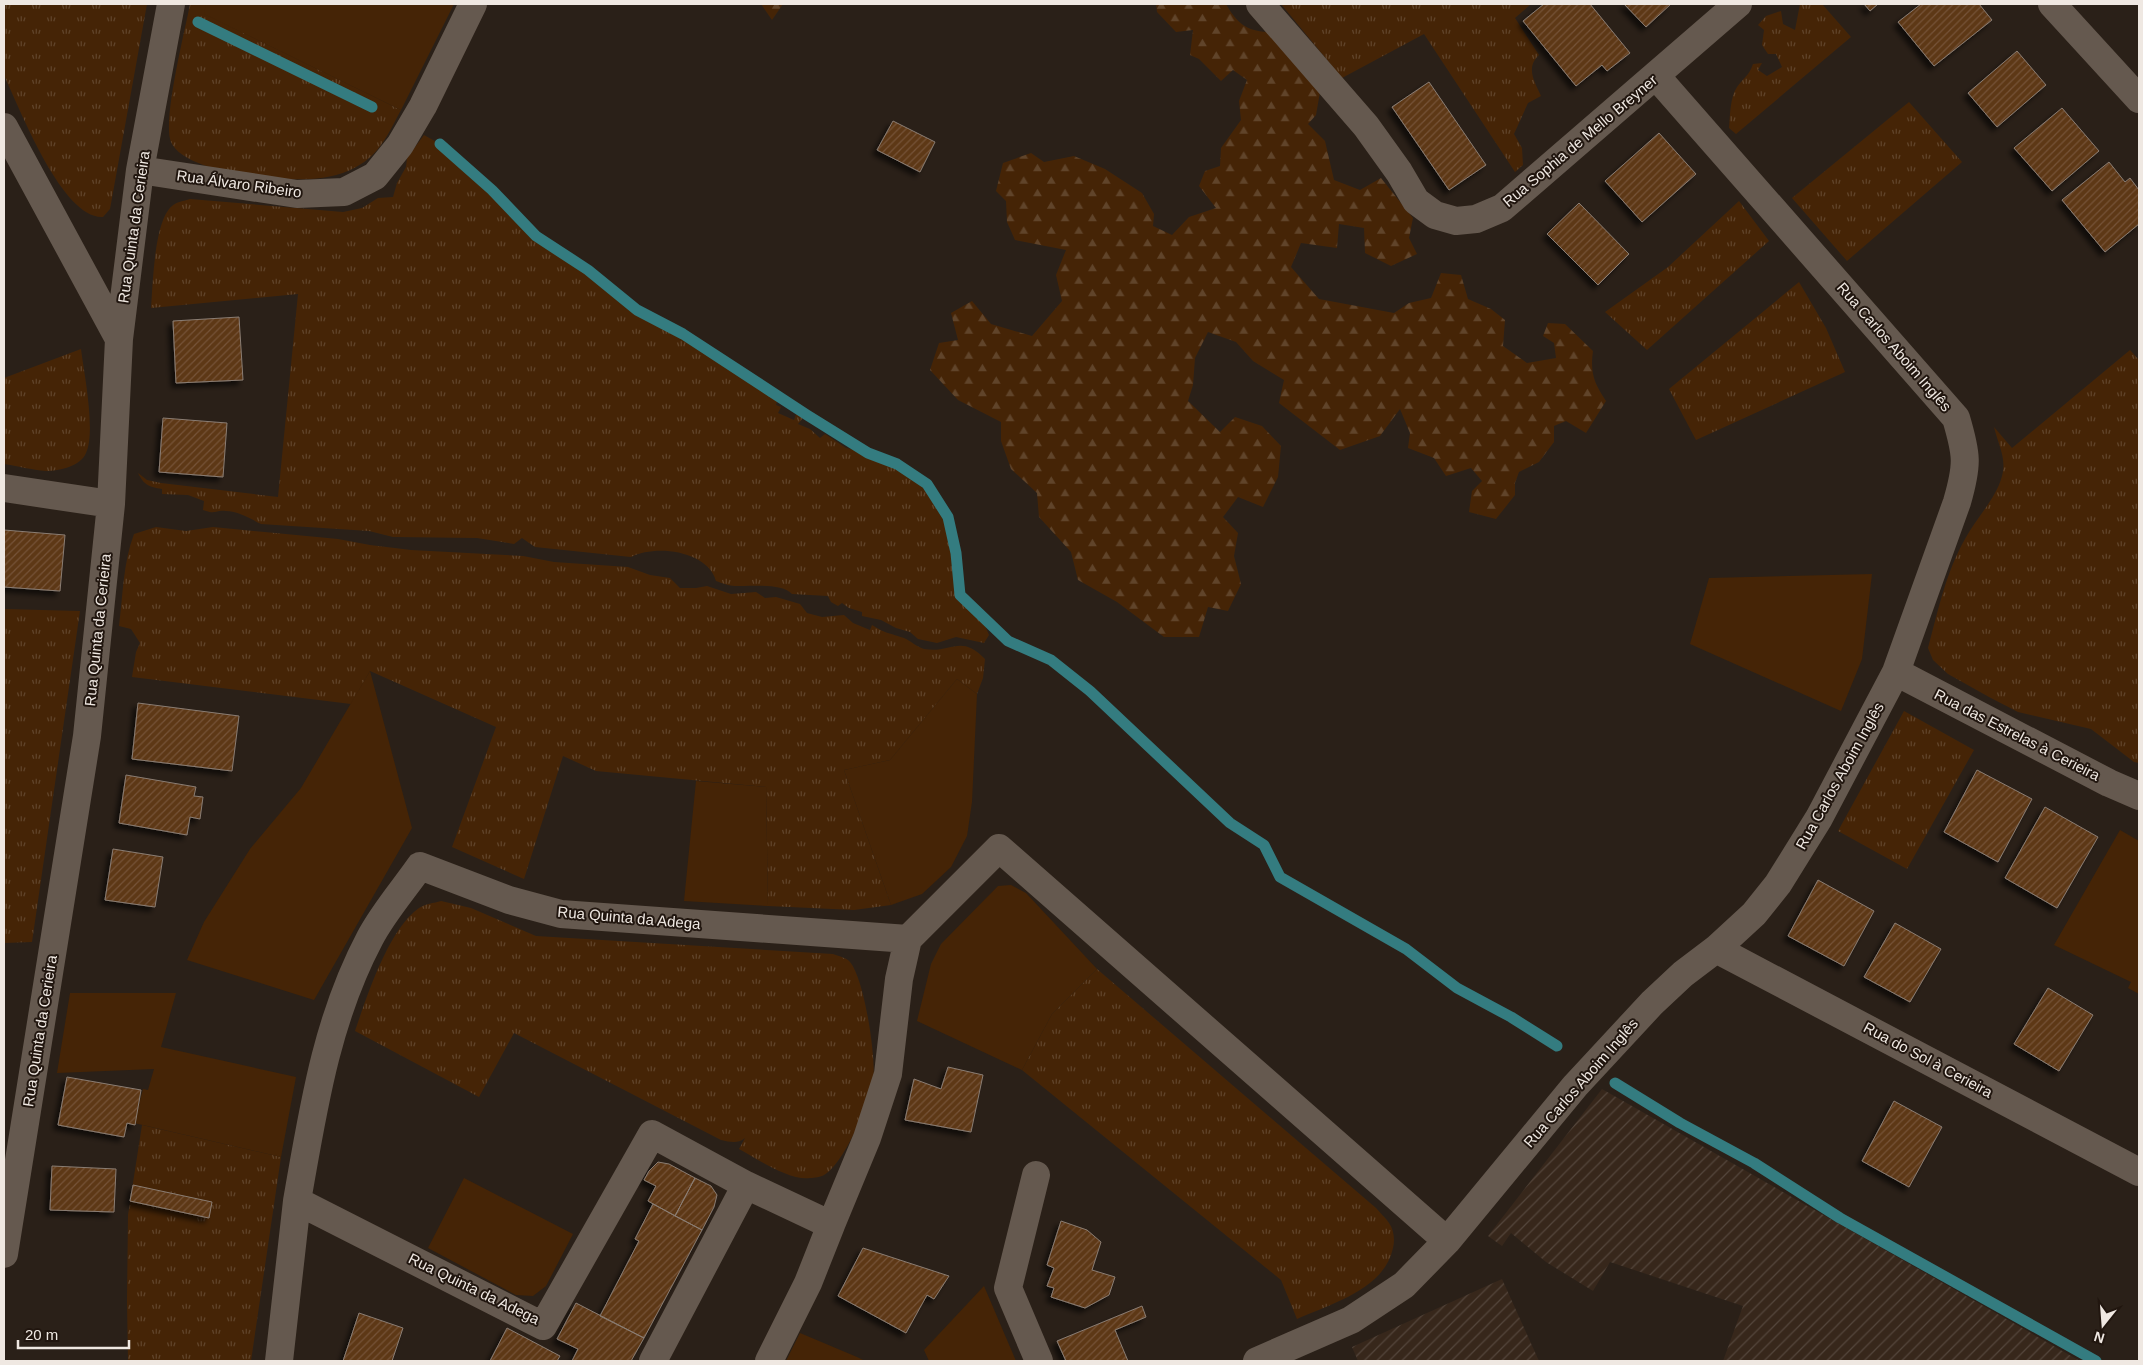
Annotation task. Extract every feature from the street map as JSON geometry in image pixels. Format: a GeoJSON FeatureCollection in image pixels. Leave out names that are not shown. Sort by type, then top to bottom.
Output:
{"type":"FeatureCollection","features":[{"type":"Feature","properties":{"kind":"street","name":"Rua Quinta da Cerieira"},"geometry":{"type":"LineString","coordinates":[[4,1254],[87,736],[111,504],[119,339],[140,170],[171,4]]}},
{"type":"Feature","properties":{"kind":"street","name":"Rua Álvaro Ribeiro"},"geometry":{"type":"LineString","coordinates":[[140,170],[297,194],[344,192],[375,176],[400,145],[424,106],[473,4]]}},
{"type":"Feature","properties":{"kind":"street","name":"Rua Sophia de Mello Breyner"},"geometry":{"type":"LineString","coordinates":[[1260,4],[1366,126],[1399,172],[1416,201],[1435,214],[1456,221],[1476,219],[1502,208],[1738,4]]}},
{"type":"Feature","properties":{"kind":"street"},"geometry":{"type":"LineString","coordinates":[[2052,4],[2139,99]]}},
{"type":"Feature","properties":{"kind":"street","name":"Rua Carlos Aboim Inglês"},"geometry":{"type":"LineString","coordinates":[[1257,1361],[1351,1320],[1404,1285],[1447,1241],[1575,1086],[1652,1003],[1682,974],[1716,949],[1754,914],[1778,884],[1824,809],[1896,672],[1957,502],[1965,475],[1966,451],[1956,418],[1656,76]]}},
{"type":"Feature","properties":{"kind":"street"},"geometry":{"type":"LineString","coordinates":[[4,127],[119,339]]}},
{"type":"Feature","properties":{"kind":"street"},"geometry":{"type":"LineString","coordinates":[[4,488],[111,504]]}},
{"type":"Feature","properties":{"kind":"street","name":"Rua das Estrelas à Cerieira"},"geometry":{"type":"LineString","coordinates":[[1896,672],[2110,783],[2139,796]]}},
{"type":"Feature","properties":{"kind":"street"},"geometry":{"type":"LineString","coordinates":[[769,1361],[808,1283],[867,1138],[888,1074],[899,979],[908,939],[999,848],[1447,1241]]}},
{"type":"Feature","properties":{"kind":"street","name":"Rua Quinta da Adega"},"geometry":{"type":"LineString","coordinates":[[279,1361],[297,1201],[325,1050],[341,1002],[370,937],[420,866],[509,900],[561,914],[908,939]]}},
{"type":"Feature","properties":{"kind":"street","name":"Rua do Sol à Cerieira"},"geometry":{"type":"LineString","coordinates":[[1716,949],[2139,1172]]}},
{"type":"Feature","properties":{"kind":"street","name":"Rua Quinta da Adega"},"geometry":{"type":"LineString","coordinates":[[297,1201],[543,1326],[652,1134],[746,1185],[831,1225]]}},
{"type":"Feature","properties":{"kind":"street"},"geometry":{"type":"LineString","coordinates":[[1036,1175],[1008,1288],[1039,1361]]}},
{"type":"Feature","properties":{"kind":"street"},"geometry":{"type":"LineString","coordinates":[[653,1361],[746,1185]]}},
{"type":"Feature","properties":{"kind":"shaded area"},"geometry":{"type":"Polygon","coordinates":[[[1602,1089],[2080,1361],[1723,1361],[1743,1306],[1610,1262],[1593,1291],[1546,1262],[1511,1233],[1502,1246],[1488,1236],[1602,1089]]]}},
{"type":"Feature","properties":{"kind":"shaded area"},"geometry":{"type":"Polygon","coordinates":[[[1502,1279],[1539,1361],[1358,1361],[1352,1347],[1502,1279]]]}},
{"type":"Feature","properties":{"kind":"green space"},"geometry":{"type":"Polygon","coordinates":[[[4,4],[147,4],[110,209],[103,217],[88,213],[73,201],[59,184],[33,139],[4,75],[4,4]]]}},
{"type":"Feature","properties":{"kind":"green space"},"geometry":{"type":"Polygon","coordinates":[[[190,4],[210,4],[205,14],[401,110],[380,147],[361,164],[343,173],[310,179],[277,178],[234,173],[213,168],[179,153],[171,142],[169,115],[175,75],[190,4]]]}},
{"type":"Feature","properties":{"kind":"green space"},"geometry":{"type":"Polygon","coordinates":[[[206,4],[454,4],[401,110],[204,14],[206,4]]]}},
{"type":"Feature","properties":{"kind":"green space"},"geometry":{"type":"Polygon","coordinates":[[[761,4],[783,4],[772,20],[761,4]]]}},
{"type":"Feature","properties":{"kind":"green space"},"geometry":{"type":"Polygon","coordinates":[[[1156,4],[1226,4],[1242,24],[1253,30],[1267,32],[1320,92],[1316,115],[1308,124],[1325,141],[1334,180],[1360,190],[1381,178],[1413,218],[1409,238],[1417,254],[1391,266],[1365,253],[1364,228],[1339,224],[1337,248],[1301,243],[1291,267],[1319,299],[1394,313],[1409,303],[1431,298],[1441,273],[1461,275],[1468,299],[1491,309],[1505,320],[1503,346],[1527,363],[1556,358],[1554,343],[1543,336],[1548,323],[1565,324],[1593,351],[1592,366],[1594,378],[1598,389],[1606,401],[1586,433],[1566,421],[1554,426],[1554,442],[1539,462],[1519,472],[1515,483],[1515,495],[1496,519],[1469,512],[1472,491],[1482,481],[1471,468],[1446,476],[1434,458],[1408,448],[1410,433],[1400,409],[1380,436],[1340,450],[1279,403],[1284,380],[1253,361],[1236,342],[1208,332],[1195,358],[1193,385],[1188,401],[1220,432],[1235,417],[1262,426],[1281,446],[1278,477],[1263,507],[1238,497],[1223,517],[1238,533],[1234,556],[1241,584],[1228,611],[1208,607],[1199,637],[1164,637],[1117,602],[1078,580],[1071,552],[1039,517],[1037,493],[1011,469],[1001,441],[1001,422],[958,400],[930,370],[939,343],[958,340],[951,313],[972,301],[991,324],[1032,336],[1062,301],[1056,275],[1066,250],[1015,240],[1007,222],[1006,201],[996,191],[1003,163],[1031,153],[1044,162],[1074,156],[1105,169],[1142,193],[1154,214],[1153,226],[1172,235],[1189,217],[1216,208],[1199,186],[1205,171],[1220,166],[1221,148],[1241,120],[1239,101],[1247,80],[1233,70],[1221,81],[1199,59],[1190,55],[1193,30],[1176,32],[1157,12],[1156,4]]]}},
{"type":"Feature","properties":{"kind":"green space"},"geometry":{"type":"Polygon","coordinates":[[[1281,4],[1531,4],[1515,18],[1539,55],[1533,65],[1532,75],[1541,96],[1528,103],[1514,134],[1522,148],[1523,165],[1515,172],[1424,34],[1342,78],[1281,4]]]}},
{"type":"Feature","properties":{"kind":"green space"},"geometry":{"type":"Polygon","coordinates":[[[1800,4],[1822,4],[1851,37],[1736,134],[1729,128],[1732,101],[1737,87],[1748,74],[1753,64],[1762,63],[1758,70],[1767,76],[1782,67],[1776,54],[1768,54],[1762,45],[1764,30],[1758,25],[1766,16],[1781,11],[1783,24],[1795,30],[1800,4]]]}},
{"type":"Feature","properties":{"kind":"green space"},"geometry":{"type":"Polygon","coordinates":[[[1909,102],[1962,162],[1847,261],[1792,198],[1909,102]]]}},
{"type":"Feature","properties":{"kind":"green space"},"geometry":{"type":"Polygon","coordinates":[[[424,135],[440,144],[492,190],[536,236],[588,270],[637,310],[683,334],[782,400],[777,401],[776,405],[781,407],[778,413],[794,420],[798,413],[803,418],[798,424],[810,429],[820,438],[825,434],[846,448],[868,453],[897,464],[927,484],[948,517],[956,553],[960,595],[987,623],[986,628],[989,635],[984,643],[956,637],[937,643],[918,639],[910,632],[896,628],[881,620],[862,616],[862,612],[849,608],[842,603],[838,606],[831,602],[828,596],[792,594],[788,590],[774,587],[726,584],[716,581],[711,571],[703,563],[680,553],[654,551],[631,557],[535,547],[522,538],[514,544],[477,538],[393,537],[369,531],[261,524],[231,511],[211,512],[203,510],[204,501],[188,495],[162,494],[162,489],[145,483],[138,473],[147,480],[161,483],[278,497],[298,294],[151,308],[158,239],[161,225],[172,206],[190,199],[343,212],[362,208],[378,198],[393,197],[397,183],[406,167],[407,158],[424,135]]]}},
{"type":"Feature","properties":{"kind":"green space"},"geometry":{"type":"Polygon","coordinates":[[[1739,201],[1769,241],[1647,350],[1605,312],[1668,267],[1739,201]]]}},
{"type":"Feature","properties":{"kind":"green space"},"geometry":{"type":"Polygon","coordinates":[[[1799,282],[1826,328],[1845,372],[1696,440],[1669,389],[1799,282]]]}},
{"type":"Feature","properties":{"kind":"green space"},"geometry":{"type":"Polygon","coordinates":[[[81,349],[90,417],[89,443],[83,458],[69,467],[51,471],[4,464],[4,378],[81,349]]]}},
{"type":"Feature","properties":{"kind":"green space"},"geometry":{"type":"Polygon","coordinates":[[[2130,350],[2139,360],[2139,763],[2134,762],[2091,729],[2018,712],[1989,697],[1948,674],[1933,660],[1928,648],[1943,592],[1958,552],[1991,501],[2002,476],[2003,458],[1994,427],[2012,448],[2130,350]]]}},
{"type":"Feature","properties":{"kind":"green space"},"geometry":{"type":"Polygon","coordinates":[[[156,527],[186,531],[213,527],[338,539],[411,550],[523,556],[554,562],[628,567],[650,575],[670,578],[680,588],[707,586],[731,594],[756,592],[765,598],[776,597],[800,604],[807,613],[822,617],[844,615],[853,623],[870,630],[872,625],[885,632],[904,638],[924,649],[933,650],[955,646],[969,647],[985,659],[983,678],[977,694],[957,679],[890,760],[844,770],[891,905],[854,910],[768,906],[766,787],[596,771],[563,756],[524,879],[452,847],[496,727],[370,671],[351,704],[132,677],[136,652],[140,643],[131,629],[119,626],[125,568],[134,534],[156,527]]]}},
{"type":"Feature","properties":{"kind":"green space"},"geometry":{"type":"Polygon","coordinates":[[[1872,574],[1862,659],[1841,711],[1690,644],[1709,578],[1872,574]]]}},
{"type":"Feature","properties":{"kind":"green space"},"geometry":{"type":"Polygon","coordinates":[[[4,609],[80,611],[32,942],[4,943],[4,609]]]}},
{"type":"Feature","properties":{"kind":"green space"},"geometry":{"type":"Polygon","coordinates":[[[370,671],[412,828],[314,1000],[187,960],[204,922],[250,849],[301,788],[370,671]]]}},
{"type":"Feature","properties":{"kind":"green space"},"geometry":{"type":"Polygon","coordinates":[[[957,679],[977,694],[972,802],[967,836],[951,867],[922,894],[891,905],[844,770],[890,760],[957,679]]]}},
{"type":"Feature","properties":{"kind":"green space"},"geometry":{"type":"Polygon","coordinates":[[[1904,711],[1974,750],[1907,869],[1838,831],[1904,711]]]}},
{"type":"Feature","properties":{"kind":"green space"},"geometry":{"type":"Polygon","coordinates":[[[696,781],[766,787],[768,906],[684,901],[696,781]]]}},
{"type":"Feature","properties":{"kind":"green space"},"geometry":{"type":"Polygon","coordinates":[[[2120,830],[2139,841],[2139,994],[2128,988],[2131,982],[2054,945],[2120,830]]]}},
{"type":"Feature","properties":{"kind":"green space"},"geometry":{"type":"Polygon","coordinates":[[[1011,885],[1026,893],[1097,969],[1052,1014],[1022,1070],[917,1021],[931,964],[941,944],[998,886],[1011,885]]]}},
{"type":"Feature","properties":{"kind":"green space"},"geometry":{"type":"Polygon","coordinates":[[[441,901],[471,908],[536,936],[833,954],[847,959],[855,972],[865,1003],[869,1022],[874,1074],[873,1085],[866,1107],[847,1148],[839,1160],[823,1176],[802,1178],[793,1176],[783,1173],[739,1149],[745,1138],[737,1142],[721,1140],[514,1033],[479,1097],[355,1031],[388,947],[408,918],[419,908],[441,901]]]}},
{"type":"Feature","properties":{"kind":"green space"},"geometry":{"type":"Polygon","coordinates":[[[1097,969],[1376,1208],[1391,1226],[1394,1238],[1388,1262],[1379,1275],[1354,1294],[1297,1319],[1281,1280],[1022,1070],[1052,1014],[1097,969]]]}},
{"type":"Feature","properties":{"kind":"green space"},"geometry":{"type":"Polygon","coordinates":[[[70,993],[176,993],[161,1047],[296,1077],[281,1157],[134,1123],[143,1089],[148,1090],[154,1069],[57,1073],[70,993]]]}},
{"type":"Feature","properties":{"kind":"green space"},"geometry":{"type":"Polygon","coordinates":[[[142,1125],[281,1157],[251,1361],[128,1361],[128,1215],[142,1125]]]}},
{"type":"Feature","properties":{"kind":"green space"},"geometry":{"type":"Polygon","coordinates":[[[464,1178],[573,1234],[546,1286],[533,1296],[516,1295],[428,1248],[464,1178]]]}},
{"type":"Feature","properties":{"kind":"green space"},"geometry":{"type":"Polygon","coordinates":[[[984,1286],[1016,1361],[929,1361],[924,1350],[984,1286]]]}},
{"type":"Feature","properties":{"kind":"green space"},"geometry":{"type":"Polygon","coordinates":[[[800,1333],[857,1357],[865,1361],[786,1361],[800,1333]]]}},
{"type":"Feature","properties":{"kind":"building"},"geometry":{"type":"Polygon","coordinates":[[[1544,4],[1590,4],[1630,53],[1607,71],[1602,65],[1576,86],[1523,21],[1544,4]]]}},
{"type":"Feature","properties":{"kind":"building"},"geometry":{"type":"Polygon","coordinates":[[[1624,4],[1671,4],[1646,27],[1624,4]]]}},
{"type":"Feature","properties":{"kind":"building"},"geometry":{"type":"Polygon","coordinates":[[[1864,4],[1878,4],[1870,11],[1864,4]]]}},
{"type":"Feature","properties":{"kind":"building"},"geometry":{"type":"Polygon","coordinates":[[[1921,4],[1979,4],[1992,20],[1934,66],[1898,22],[1921,4]]]}},
{"type":"Feature","properties":{"kind":"building"},"geometry":{"type":"Polygon","coordinates":[[[2017,51],[2046,85],[1997,127],[1968,93],[2017,51]]]}},
{"type":"Feature","properties":{"kind":"building"},"geometry":{"type":"Polygon","coordinates":[[[1429,82],[1486,165],[1449,190],[1392,107],[1429,82]]]}},
{"type":"Feature","properties":{"kind":"building"},"geometry":{"type":"Polygon","coordinates":[[[2062,108],[2099,151],[2052,191],[2014,148],[2062,108]]]}},
{"type":"Feature","properties":{"kind":"building"},"geometry":{"type":"Polygon","coordinates":[[[893,121],[935,142],[920,172],[877,150],[893,121]]]}},
{"type":"Feature","properties":{"kind":"building"},"geometry":{"type":"Polygon","coordinates":[[[1659,133],[1696,174],[1642,222],[1605,181],[1659,133]]]}},
{"type":"Feature","properties":{"kind":"building"},"geometry":{"type":"Polygon","coordinates":[[[2109,162],[2125,182],[2130,178],[2139,190],[2139,224],[2105,252],[2062,200],[2109,162]]]}},
{"type":"Feature","properties":{"kind":"building"},"geometry":{"type":"Polygon","coordinates":[[[1579,203],[1629,254],[1598,285],[1547,234],[1579,203]]]}},
{"type":"Feature","properties":{"kind":"building"},"geometry":{"type":"Polygon","coordinates":[[[239,317],[243,380],[176,383],[173,321],[239,317]]]}},
{"type":"Feature","properties":{"kind":"building"},"geometry":{"type":"Polygon","coordinates":[[[163,418],[227,423],[223,477],[159,472],[163,418]]]}},
{"type":"Feature","properties":{"kind":"building"},"geometry":{"type":"Polygon","coordinates":[[[4,530],[65,535],[60,591],[4,587],[4,530]]]}},
{"type":"Feature","properties":{"kind":"building"},"geometry":{"type":"Polygon","coordinates":[[[138,703],[239,716],[232,771],[132,759],[138,703]]]}},
{"type":"Feature","properties":{"kind":"building"},"geometry":{"type":"Polygon","coordinates":[[[1977,770],[2032,799],[1998,862],[1944,832],[1977,770]]]}},
{"type":"Feature","properties":{"kind":"building"},"geometry":{"type":"Polygon","coordinates":[[[126,775],[196,787],[194,796],[203,797],[200,819],[190,817],[187,835],[119,823],[126,775]]]}},
{"type":"Feature","properties":{"kind":"building"},"geometry":{"type":"Polygon","coordinates":[[[2045,807],[2098,837],[2057,908],[2005,878],[2045,807]]]}},
{"type":"Feature","properties":{"kind":"building"},"geometry":{"type":"Polygon","coordinates":[[[113,849],[163,857],[155,907],[105,900],[113,849]]]}},
{"type":"Feature","properties":{"kind":"building"},"geometry":{"type":"Polygon","coordinates":[[[1818,880],[1874,911],[1844,966],[1788,936],[1818,880]]]}},
{"type":"Feature","properties":{"kind":"building"},"geometry":{"type":"Polygon","coordinates":[[[1895,923],[1941,949],[1910,1002],[1864,977],[1895,923]]]}},
{"type":"Feature","properties":{"kind":"building"},"geometry":{"type":"Polygon","coordinates":[[[2048,988],[2093,1015],[2059,1071],[2014,1044],[2048,988]]]}},
{"type":"Feature","properties":{"kind":"building"},"geometry":{"type":"Polygon","coordinates":[[[948,1067],[983,1075],[971,1132],[905,1120],[914,1079],[941,1089],[948,1067]]]}},
{"type":"Feature","properties":{"kind":"building"},"geometry":{"type":"Polygon","coordinates":[[[67,1077],[141,1090],[135,1125],[127,1123],[124,1137],[58,1125],[67,1077]]]}},
{"type":"Feature","properties":{"kind":"building"},"geometry":{"type":"Polygon","coordinates":[[[1894,1101],[1942,1127],[1909,1187],[1862,1161],[1894,1101]]]}},
{"type":"Feature","properties":{"kind":"building"},"geometry":{"type":"Polygon","coordinates":[[[658,1162],[669,1164],[695,1178],[675,1216],[648,1201],[656,1186],[644,1180],[649,1171],[658,1162]]]}},
{"type":"Feature","properties":{"kind":"building"},"geometry":{"type":"Polygon","coordinates":[[[52,1166],[116,1169],[114,1212],[50,1210],[52,1166]]]}},
{"type":"Feature","properties":{"kind":"building"},"geometry":{"type":"Polygon","coordinates":[[[695,1178],[711,1186],[717,1195],[714,1207],[702,1230],[675,1216],[695,1178]]]}},
{"type":"Feature","properties":{"kind":"building"},"geometry":{"type":"Polygon","coordinates":[[[133,1185],[212,1202],[209,1218],[130,1201],[133,1185]]]}},
{"type":"Feature","properties":{"kind":"building"},"geometry":{"type":"Polygon","coordinates":[[[653,1204],[702,1230],[644,1338],[600,1316],[639,1241],[635,1239],[653,1204]]]}},
{"type":"Feature","properties":{"kind":"building"},"geometry":{"type":"Polygon","coordinates":[[[1061,1221],[1087,1230],[1101,1242],[1092,1270],[1115,1277],[1109,1295],[1085,1308],[1051,1297],[1054,1288],[1047,1286],[1054,1268],[1047,1265],[1061,1221]]]}},
{"type":"Feature","properties":{"kind":"building"},"geometry":{"type":"Polygon","coordinates":[[[863,1248],[949,1276],[934,1299],[927,1295],[906,1333],[838,1296],[863,1248]]]}},
{"type":"Feature","properties":{"kind":"building"},"geometry":{"type":"Polygon","coordinates":[[[576,1303],[644,1338],[631,1361],[572,1361],[578,1349],[557,1339],[576,1303]]]}},
{"type":"Feature","properties":{"kind":"building"},"geometry":{"type":"Polygon","coordinates":[[[1142,1306],[1146,1317],[1115,1330],[1128,1361],[1066,1361],[1057,1341],[1142,1306]]]}},
{"type":"Feature","properties":{"kind":"building"},"geometry":{"type":"Polygon","coordinates":[[[359,1313],[403,1328],[392,1361],[343,1361],[359,1313]]]}},
{"type":"Feature","properties":{"kind":"building"},"geometry":{"type":"Polygon","coordinates":[[[507,1328],[560,1356],[557,1361],[490,1361],[507,1328]]]}},
{"type":"Feature","properties":{"kind":"waterway"},"geometry":{"type":"LineString","coordinates":[[198,22],[372,107]]}},
{"type":"Feature","properties":{"kind":"waterway"},"geometry":{"type":"LineString","coordinates":[[440,144],[492,190],[536,236],[588,270],[637,310],[683,334],[868,453],[897,464],[927,484],[948,517],[956,553],[960,595],[1008,641],[1051,660],[1090,691],[1230,823],[1264,845],[1280,877],[1406,949],[1457,988],[1511,1017],[1557,1046]]}},
{"type":"Feature","properties":{"kind":"waterway"},"geometry":{"type":"LineString","coordinates":[[1615,1083],[1680,1123],[1754,1163],[1840,1218],[2096,1361]]}}]}
